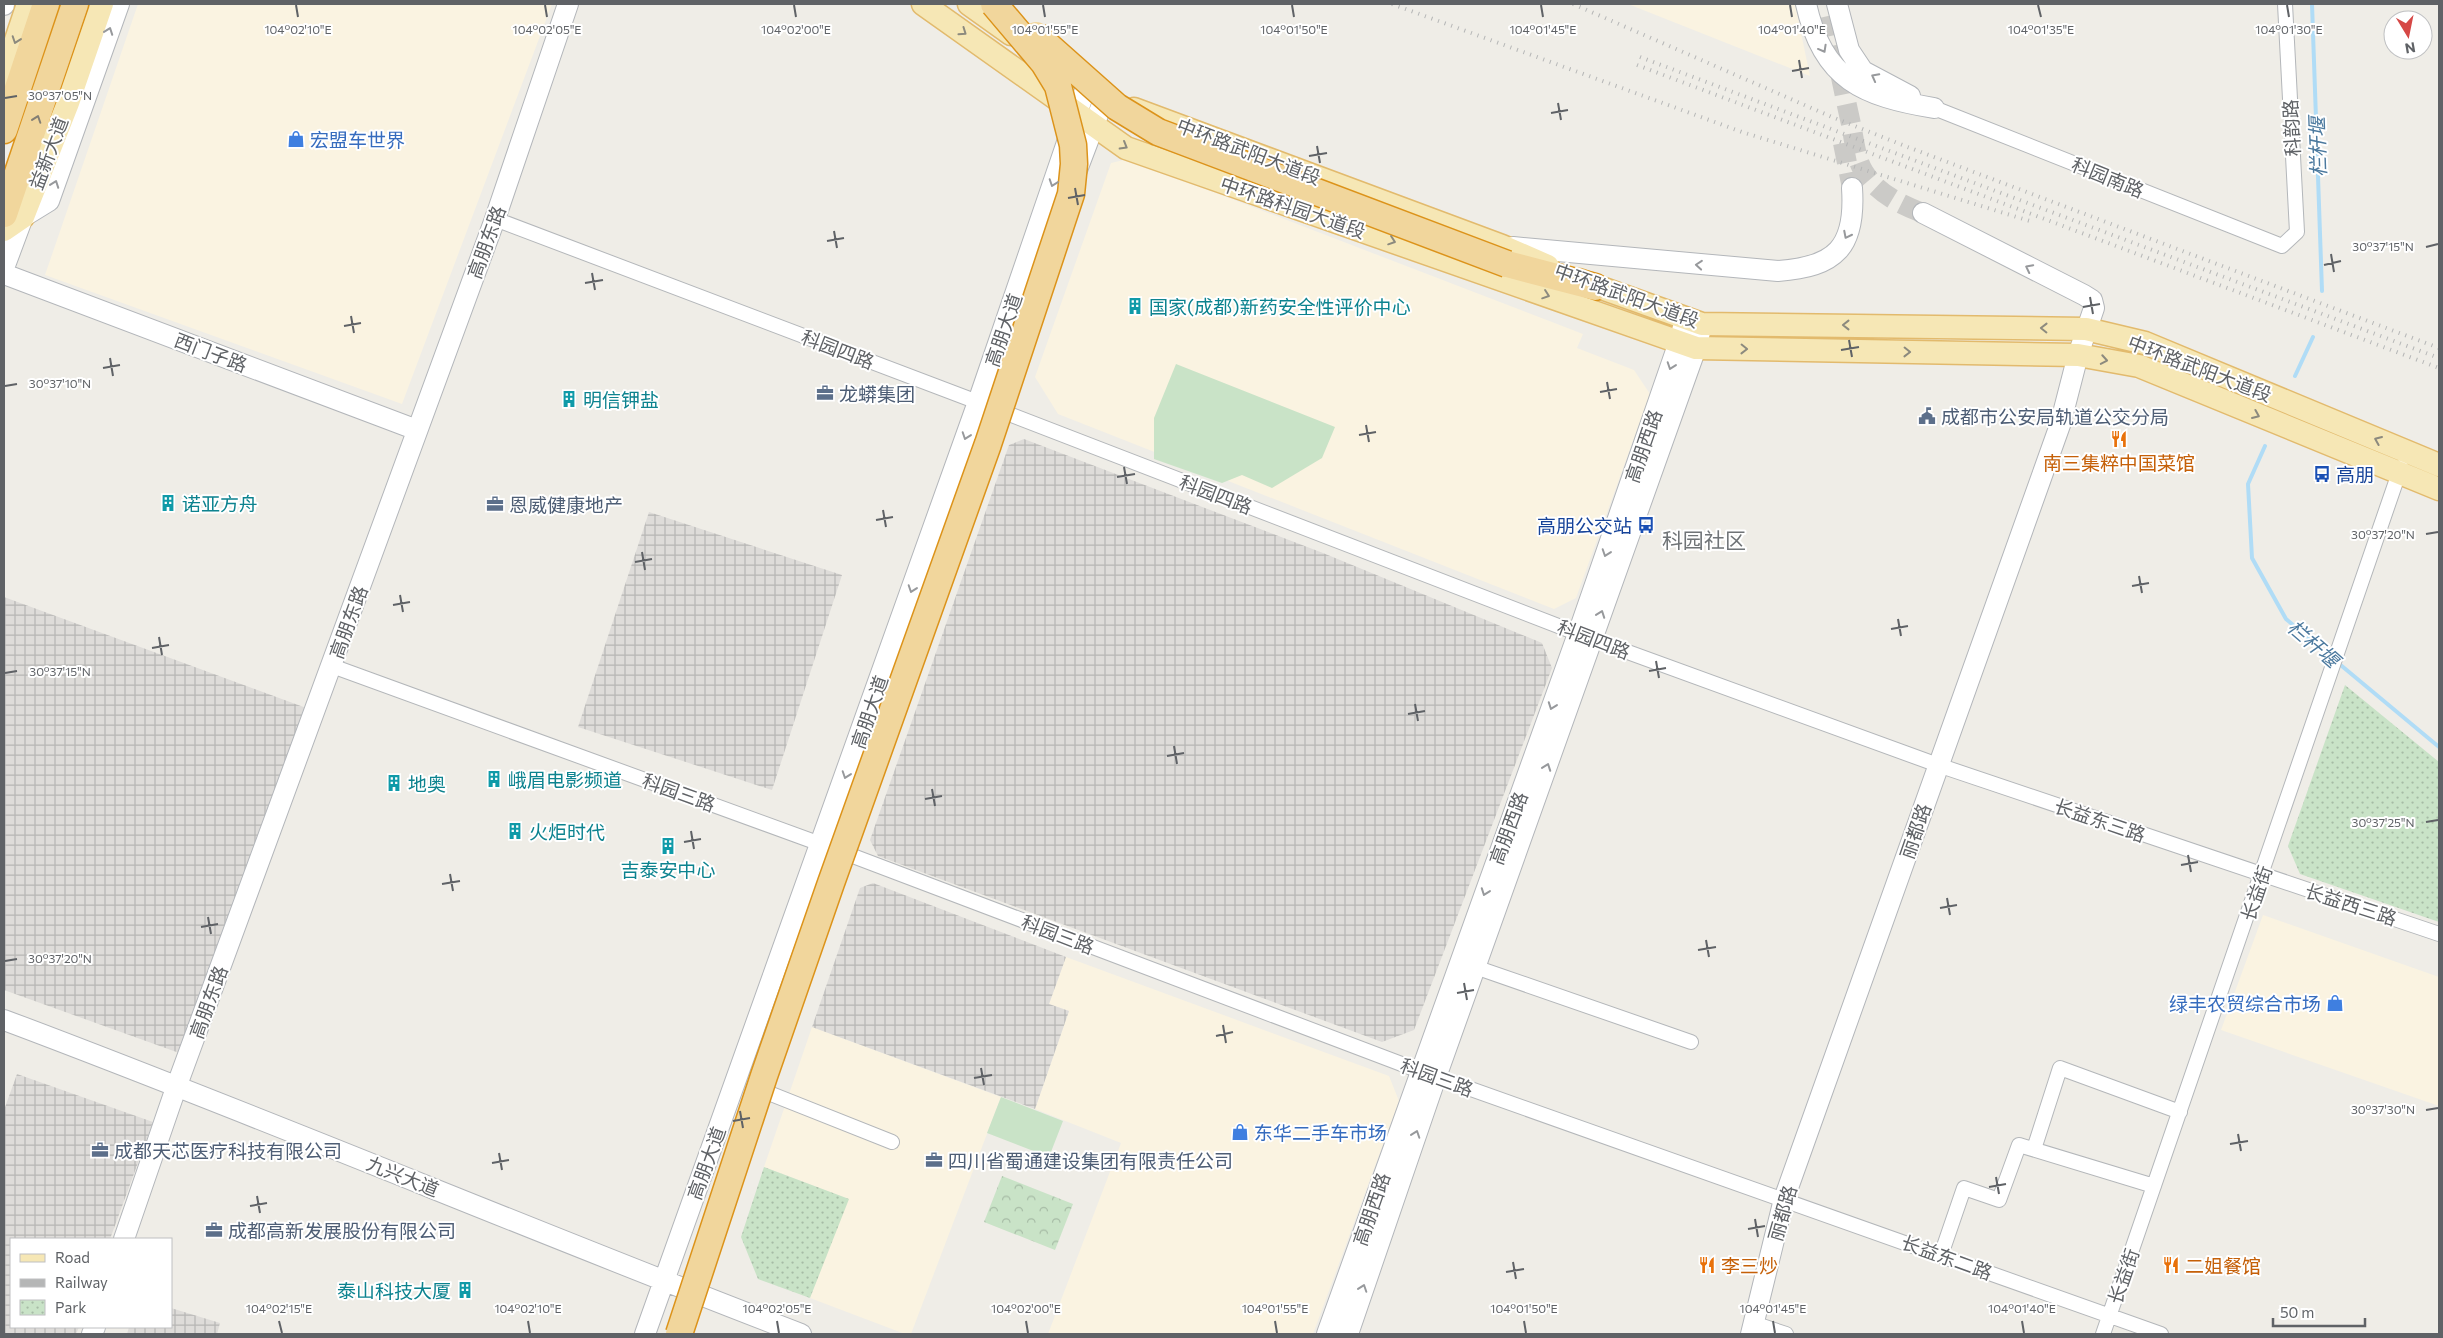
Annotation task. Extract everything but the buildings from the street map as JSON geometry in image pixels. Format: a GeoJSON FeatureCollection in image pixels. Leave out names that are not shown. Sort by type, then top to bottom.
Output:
{"type":"FeatureCollection","features":[{"type":"Feature","properties":{"kind":"highway"},"geometry":{"type":"LineString","coordinates":[[4,130],[11,80],[46,4]]}},
{"type":"Feature","properties":{"kind":"highway"},"geometry":{"type":"LineString","coordinates":[[13,216],[57,98],[75,4]]}},
{"type":"Feature","properties":{"kind":"highway"},"geometry":{"type":"LineString","coordinates":[[996,6],[1037,35],[1117,107],[1158,132],[1596,287]]}},
{"type":"Feature","properties":{"kind":"highway"},"geometry":{"type":"LineString","coordinates":[[680,1334],[767,1067],[985,454],[1071,194],[1074,164],[1073,145],[1058,86],[1044,63],[996,6]]}},
{"type":"Feature","properties":{"kind":"highway"},"geometry":{"type":"LineString","coordinates":[[680,1334],[708,1279],[802,1002],[822,936],[830,847]]}},
{"type":"Feature","properties":{"kind":"main road"},"geometry":{"type":"LineString","coordinates":[[11,80],[28,4]]}},
{"type":"Feature","properties":{"kind":"main road","name":"益新大道"},"geometry":{"type":"LineString","coordinates":[[57,98],[102,4]]}},
{"type":"Feature","properties":{"kind":"main road","name":"中环路科园大道段"},"geometry":{"type":"LineString","coordinates":[[923,4],[1126,148],[1688,345]]}},
{"type":"Feature","properties":{"kind":"main road","name":"中环路武阳大道段"},"geometry":{"type":"LineString","coordinates":[[969,4],[1104,99],[1505,255]]}},
{"type":"Feature","properties":{"kind":"main road"},"geometry":{"type":"LineString","coordinates":[[4,230],[13,216]]}},
{"type":"Feature","properties":{"kind":"main road","name":"中环路武阳大道段"},"geometry":{"type":"LineString","coordinates":[[1596,287],[1693,322],[2086,329],[2145,343],[2439,465]]}},
{"type":"Feature","properties":{"kind":"main road","name":"中环路武阳大道段"},"geometry":{"type":"LineString","coordinates":[[1688,345],[2078,355],[2139,366],[2439,490]]}},
{"type":"Feature","properties":{"kind":"street"},"geometry":{"type":"LineString","coordinates":[[4,268],[13,216],[48,201],[119,4]]}},
{"type":"Feature","properties":{"kind":"street","name":"高朋东路"},"geometry":{"type":"LineString","coordinates":[[124,1238],[177,1085],[495,219],[568,4]]}},
{"type":"Feature","properties":{"kind":"street","name":"科韵路"},"geometry":{"type":"LineString","coordinates":[[2282,246],[2297,232],[2285,4]]}},
{"type":"Feature","properties":{"kind":"street"},"geometry":{"type":"LineString","coordinates":[[1822,10],[1829,60],[1855,86],[1900,102],[1934,108]]}},
{"type":"Feature","properties":{"kind":"street"},"geometry":{"type":"LineString","coordinates":[[1822,10],[1863,71],[1934,108]]}},
{"type":"Feature","properties":{"kind":"street","name":"高朋大道"},"geometry":{"type":"LineString","coordinates":[[645,1334],[830,847],[987,405],[1085,118],[1086,87]]}},
{"type":"Feature","properties":{"kind":"street","name":"高朋大道"},"geometry":{"type":"LineString","coordinates":[[1085,118],[1104,99]]}},
{"type":"Feature","properties":{"kind":"street","name":"科园南路"},"geometry":{"type":"LineString","coordinates":[[1934,108],[2282,246]]}},
{"type":"Feature","properties":{"kind":"street"},"geometry":{"type":"LineString","coordinates":[[1505,255],[1778,272],[1804,269],[1825,262],[1838,250],[1849,234],[1854,212],[1852,188]]}},
{"type":"Feature","properties":{"kind":"street","name":"丽都路"},"geometry":{"type":"LineString","coordinates":[[1752,1329],[1784,1199],[2060,425],[2078,355],[2094,308],[2092,300],[1923,212]]}},
{"type":"Feature","properties":{"kind":"street","name":"科园四路"},"geometry":{"type":"LineString","coordinates":[[495,219],[987,405],[1585,637],[1938,765]]}},
{"type":"Feature","properties":{"kind":"street","name":"西门子路"},"geometry":{"type":"LineString","coordinates":[[4,274],[417,430]]}},
{"type":"Feature","properties":{"kind":"street","name":"高朋西路"},"geometry":{"type":"LineString","coordinates":[[1327,1334],[1428,1074],[1688,345],[1693,322]]}},
{"type":"Feature","properties":{"kind":"street","name":"长益街"},"geometry":{"type":"LineString","coordinates":[[2103,1334],[2406,452]]}},
{"type":"Feature","properties":{"kind":"street","name":"高朋西路"},"geometry":{"type":"LineString","coordinates":[[1348,1334],[1428,1074],[1475,966],[1585,637]]}},
{"type":"Feature","properties":{"kind":"street","name":"科园三路"},"geometry":{"type":"LineString","coordinates":[[332,666],[830,847],[1428,1074],[1784,1199]]}},
{"type":"Feature","properties":{"kind":"street","name":"长益东三路"},"geometry":{"type":"LineString","coordinates":[[1938,765],[2262,875]]}},
{"type":"Feature","properties":{"kind":"street","name":"高朋大道"},"geometry":{"type":"LineString","coordinates":[[668,1334],[755,1088],[830,847]]}},
{"type":"Feature","properties":{"kind":"street","name":"长益西三路"},"geometry":{"type":"LineString","coordinates":[[2262,875],[2439,934]]}},
{"type":"Feature","properties":{"kind":"street"},"geometry":{"type":"LineString","coordinates":[[1475,966],[1691,1042]]}},
{"type":"Feature","properties":{"kind":"street","name":"九兴大道"},"geometry":{"type":"LineString","coordinates":[[4,1020],[177,1085],[683,1289],[801,1334]]}},
{"type":"Feature","properties":{"kind":"street"},"geometry":{"type":"LineString","coordinates":[[2034,1149],[2060,1068],[2180,1112]]}},
{"type":"Feature","properties":{"kind":"street"},"geometry":{"type":"LineString","coordinates":[[755,1088],[892,1142]]}},
{"type":"Feature","properties":{"kind":"street"},"geometry":{"type":"LineString","coordinates":[[1941,1255],[1964,1188],[1999,1200],[2019,1145],[2154,1186]]}},
{"type":"Feature","properties":{"kind":"street","name":"长益东二路"},"geometry":{"type":"LineString","coordinates":[[1784,1199],[2161,1334]]}},
{"type":"Feature","properties":{"kind":"street"},"geometry":{"type":"LineString","coordinates":[[1752,1329],[1786,1334]]}},
{"type":"Feature","properties":{"kind":"shaded area","name":"宏盟车世界"},"geometry":{"type":"Polygon","coordinates":[[[138,4],[552,4],[402,404],[45,275],[138,4]]]}},
{"type":"Feature","properties":{"kind":"shaded area"},"geometry":{"type":"Polygon","coordinates":[[[1628,4],[1795,4],[1810,76],[1628,4]]]}},
{"type":"Feature","properties":{"kind":"shaded area"},"geometry":{"type":"Polygon","coordinates":[[[1128,159],[1583,334],[1577,348],[1634,370],[1650,394],[1576,598],[1554,609],[1058,414],[1035,377],[1111,163],[1128,159]]]}},
{"type":"Feature","properties":{"kind":"shaded area"},"geometry":{"type":"Polygon","coordinates":[[[1024,439],[1323,553],[1542,643],[1552,668],[1414,1030],[1382,1042],[878,856],[870,840],[1009,445],[1024,439]]]}},
{"type":"Feature","properties":{"kind":"shaded area"},"geometry":{"type":"Polygon","coordinates":[[[649,512],[842,575],[772,790],[578,727],[649,512]]]}},
{"type":"Feature","properties":{"kind":"shaded area"},"geometry":{"type":"Polygon","coordinates":[[[4,597],[309,709],[182,1054],[4,990],[4,597]]]}},
{"type":"Feature","properties":{"kind":"shaded area"},"geometry":{"type":"Polygon","coordinates":[[[873,883],[1066,957],[1049,1004],[1069,1011],[1035,1109],[812,1027],[860,888],[873,883]]]}},
{"type":"Feature","properties":{"kind":"shaded area","name":"绿丰农贸综合市场"},"geometry":{"type":"Polygon","coordinates":[[[2263,915],[2439,977],[2439,1106],[2221,1030],[2263,915]]]}},
{"type":"Feature","properties":{"kind":"shaded area","name":"东华二手车市场"},"geometry":{"type":"Polygon","coordinates":[[[1066,957],[1389,1076],[1399,1101],[1313,1334],[1048,1334],[1121,1143],[1035,1109],[1069,1011],[1049,1004],[1066,957]]]}},
{"type":"Feature","properties":{"kind":"shaded area","name":"四川省蜀通建设集团有限责任公司"},"geometry":{"type":"Polygon","coordinates":[[[812,1027],[1001,1097],[911,1334],[905,1334],[810,1298],[848,1199],[764,1167],[812,1027]]]}},
{"type":"Feature","properties":{"kind":"shaded area"},"geometry":{"type":"Polygon","coordinates":[[[17,1074],[153,1122],[110,1238],[10,1238],[10,1328],[79,1328],[76,1334],[4,1334],[4,1110],[17,1074]]]}},
{"type":"Feature","properties":{"kind":"shaded area"},"geometry":{"type":"Polygon","coordinates":[[[172,1308],[220,1323],[217,1334],[127,1334],[129,1328],[172,1328],[172,1308]]]}},
{"type":"Feature","properties":{"kind":"green space"},"geometry":{"type":"Polygon","coordinates":[[[1176,364],[1335,427],[1322,458],[1272,488],[1242,475],[1222,483],[1154,459],[1154,418],[1176,364]]]}},
{"type":"Feature","properties":{"kind":"green space"},"geometry":{"type":"Polygon","coordinates":[[[2345,685],[2439,762],[2439,922],[2300,874],[2288,846],[2345,685]]]}},
{"type":"Feature","properties":{"kind":"green space"},"geometry":{"type":"Polygon","coordinates":[[[1001,1097],[1063,1121],[1049,1157],[987,1133],[1001,1097]]]}},
{"type":"Feature","properties":{"kind":"green space"},"geometry":{"type":"Polygon","coordinates":[[[764,1167],[849,1199],[810,1298],[758,1279],[741,1237],[764,1167]]]}},
{"type":"Feature","properties":{"kind":"green space"},"geometry":{"type":"Polygon","coordinates":[[[1002,1176],[1073,1204],[1055,1250],[984,1222],[1002,1176]]]}},
{"type":"Feature","properties":{"kind":"waterway","name":"栏杆堰"},"geometry":{"type":"LineString","coordinates":[[2312,4],[2322,291]]}},
{"type":"Feature","properties":{"kind":"waterway","name":"栏杆堰"},"geometry":{"type":"LineString","coordinates":[[2295,376],[2313,337]]}},
{"type":"Feature","properties":{"kind":"waterway","name":"栏杆堰"},"geometry":{"type":"LineString","coordinates":[[2265,446],[2248,484],[2252,558],[2286,619],[2332,658]]}},
{"type":"Feature","properties":{"kind":"waterway","name":"栏杆堰"},"geometry":{"type":"LineString","coordinates":[[2337,662],[2439,747]]}},
{"type":"Feature","properties":{"kind":"tunnel"},"geometry":{"type":"LineString","coordinates":[[1828,16],[1861,167],[1869,179],[1883,192],[1898,202],[1923,213]]}},
{"type":"Feature","properties":{"kind":"tunnel"},"geometry":{"type":"LineString","coordinates":[[1843,143],[1852,188]]}},
{"type":"Feature","properties":{"kind":"railway"},"geometry":{"type":"LineString","coordinates":[[1392,4],[1742,132],[2033,222]]}},
{"type":"Feature","properties":{"kind":"railway"},"geometry":{"type":"LineString","coordinates":[[1573,4],[1832,117],[1905,146],[2439,348]]}},
{"type":"Feature","properties":{"kind":"railway"},"geometry":{"type":"LineString","coordinates":[[1640,57],[2439,358]]}},
{"type":"Feature","properties":{"kind":"railway"},"geometry":{"type":"LineString","coordinates":[[1637,65],[2439,368]]}},
{"type":"Feature","properties":{"kind":"place","name":"宏盟车世界"},"geometry":{"type":"Point","coordinates":[296,139]}},
{"type":"Feature","properties":{"kind":"place","name":"国家(成都)新药安全性评价中心"},"geometry":{"type":"Point","coordinates":[1135,306]}},
{"type":"Feature","properties":{"kind":"place","name":"龙蟒集团"},"geometry":{"type":"Point","coordinates":[825,393]}},
{"type":"Feature","properties":{"kind":"place","name":"明信钾盐"},"geometry":{"type":"Point","coordinates":[569,399]}},
{"type":"Feature","properties":{"kind":"place","name":"成都市公安局轨道公交分局"},"geometry":{"type":"Point","coordinates":[1927,416]}},
{"type":"Feature","properties":{"kind":"place","name":"南三集粹中国菜馆"},"geometry":{"type":"Point","coordinates":[2119,439]}},
{"type":"Feature","properties":{"kind":"place","name":"高朋"},"geometry":{"type":"Point","coordinates":[2322,474]}},
{"type":"Feature","properties":{"kind":"place","name":"诺亚方舟"},"geometry":{"type":"Point","coordinates":[168,503]}},
{"type":"Feature","properties":{"kind":"place","name":"恩威健康地产"},"geometry":{"type":"Point","coordinates":[495,504]}},
{"type":"Feature","properties":{"kind":"place","name":"高朋公交站"},"geometry":{"type":"Point","coordinates":[1646,525]}},
{"type":"Feature","properties":{"kind":"place","name":"峨眉电影频道"},"geometry":{"type":"Point","coordinates":[494,779]}},
{"type":"Feature","properties":{"kind":"place","name":"地奥"},"geometry":{"type":"Point","coordinates":[394,783]}},
{"type":"Feature","properties":{"kind":"place","name":"火炬时代"},"geometry":{"type":"Point","coordinates":[515,831]}},
{"type":"Feature","properties":{"kind":"place","name":"吉泰安中心"},"geometry":{"type":"Point","coordinates":[668,846]}},
{"type":"Feature","properties":{"kind":"place","name":"绿丰农贸综合市场"},"geometry":{"type":"Point","coordinates":[2335,1003]}},
{"type":"Feature","properties":{"kind":"place","name":"东华二手车市场"},"geometry":{"type":"Point","coordinates":[1240,1132]}},
{"type":"Feature","properties":{"kind":"place","name":"成都天芯医疗科技有限公司"},"geometry":{"type":"Point","coordinates":[100,1150]}},
{"type":"Feature","properties":{"kind":"place","name":"四川省蜀通建设集团有限责任公司"},"geometry":{"type":"Point","coordinates":[934,1160]}},
{"type":"Feature","properties":{"kind":"place","name":"成都高新发展股份有限公司"},"geometry":{"type":"Point","coordinates":[214,1230]}},
{"type":"Feature","properties":{"kind":"place","name":"李三炒"},"geometry":{"type":"Point","coordinates":[1707,1265]}},
{"type":"Feature","properties":{"kind":"place","name":"二姐餐馆"},"geometry":{"type":"Point","coordinates":[2171,1265]}},
{"type":"Feature","properties":{"kind":"place","name":"泰山科技大厦"},"geometry":{"type":"Point","coordinates":[465,1290]}},
{"type":"Feature","properties":{"kind":"district","name":"科园社区"},"geometry":{"type":"Point","coordinates":[1704,539]}}]}
